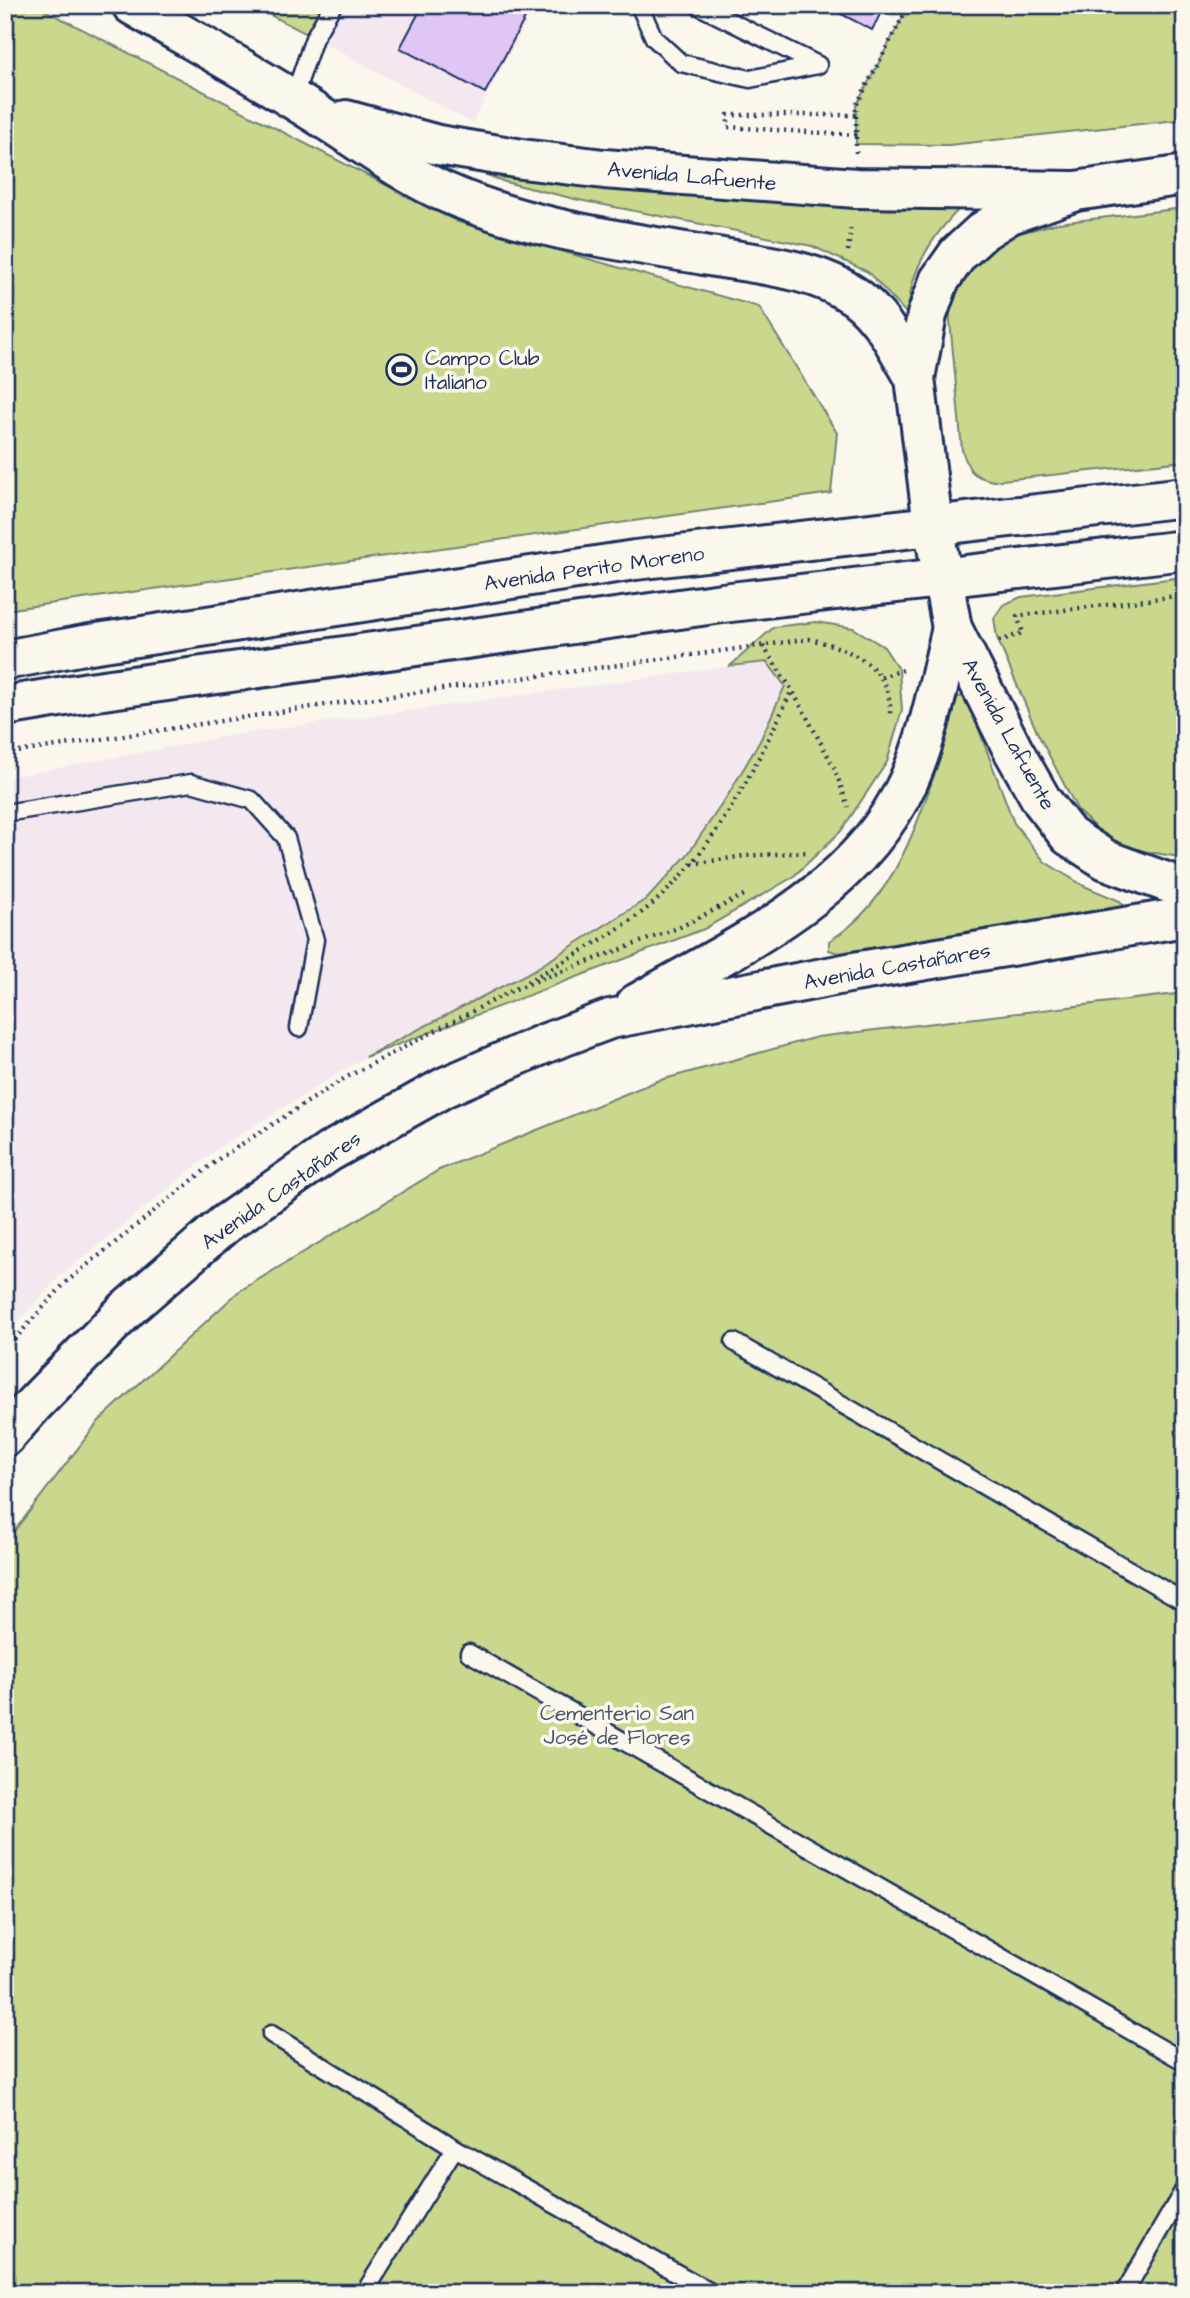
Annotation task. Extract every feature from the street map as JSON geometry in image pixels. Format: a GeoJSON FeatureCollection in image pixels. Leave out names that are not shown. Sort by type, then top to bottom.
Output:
{"type":"FeatureCollection","features":[{"type":"Feature","properties":{"kind":"main road","name":"Avenida Lafuente"},"geometry":{"type":"LineString","coordinates":[[132,5],[303,106],[391,163],[431,185],[497,212],[582,233],[780,268],[828,280],[858,298],[886,328],[915,379]]}},
{"type":"Feature","properties":{"kind":"main road","name":"Avenida Lafuente"},"geometry":{"type":"LineString","coordinates":[[303,106],[438,145],[522,159],[719,179],[856,188],[1076,191]]}},
{"type":"Feature","properties":{"kind":"main road"},"geometry":{"type":"LineString","coordinates":[[953,646],[933,525],[915,379],[927,316],[939,281],[958,254],[983,231],[1010,215],[1076,191],[1185,175]]}},
{"type":"Feature","properties":{"kind":"main road","name":"Avenida Perito Moreno"},"geometry":{"type":"LineString","coordinates":[[5,660],[84,645],[635,560],[1185,497]]}},
{"type":"Feature","properties":{"kind":"main road"},"geometry":{"type":"LineString","coordinates":[[5,706],[722,603],[1185,550]]}},
{"type":"Feature","properties":{"kind":"main road","name":"Avenida Lafuente"},"geometry":{"type":"LineString","coordinates":[[953,646],[1037,791],[1069,836],[1106,860],[1185,889]]}},
{"type":"Feature","properties":{"kind":"main road","name":"Avenida Castañares"},"geometry":{"type":"LineString","coordinates":[[610,1019],[790,914],[838,877],[878,832],[908,782],[953,646]]}},
{"type":"Feature","properties":{"kind":"main road","name":"Avenida Castañares"},"geometry":{"type":"LineString","coordinates":[[5,1437],[127,1308],[225,1224],[317,1160],[445,1087],[546,1043],[610,1019],[854,972],[1185,917]]}},
{"type":"Feature","properties":{"kind":"lane"},"geometry":{"type":"LineString","coordinates":[[303,106],[314,38],[333,5]]}},
{"type":"Feature","properties":{"kind":"lane"},"geometry":{"type":"LineString","coordinates":[[639,5],[654,38],[681,63],[750,79],[818,65],[697,5]]}},
{"type":"Feature","properties":{"kind":"lane"},"geometry":{"type":"LineString","coordinates":[[5,813],[191,783],[252,800],[286,838],[315,940],[299,1028]]}},
{"type":"Feature","properties":{"kind":"lane"},"geometry":{"type":"LineString","coordinates":[[734,1342],[1185,1602]]}},
{"type":"Feature","properties":{"kind":"lane"},"geometry":{"type":"LineString","coordinates":[[469,1653],[1185,2062]]}},
{"type":"Feature","properties":{"kind":"lane"},"geometry":{"type":"LineString","coordinates":[[271,2034],[455,2148],[712,2293]]}},
{"type":"Feature","properties":{"kind":"lane"},"geometry":{"type":"LineString","coordinates":[[364,2293],[455,2148]]}},
{"type":"Feature","properties":{"kind":"lane"},"geometry":{"type":"LineString","coordinates":[[1124,2293],[1185,2188]]}},
{"type":"Feature","properties":{"kind":"path"},"geometry":{"type":"LineString","coordinates":[[844,290],[856,188],[856,106],[909,5]]}},
{"type":"Feature","properties":{"kind":"path"},"geometry":{"type":"LineString","coordinates":[[856,115],[728,115],[728,127],[856,135]]}},
{"type":"Feature","properties":{"kind":"path"},"geometry":{"type":"LineString","coordinates":[[881,677],[953,646],[1023,634],[1017,615],[1185,595]]}},
{"type":"Feature","properties":{"kind":"path"},"geometry":{"type":"LineString","coordinates":[[5,754],[325,705],[809,639],[833,645],[861,657],[881,677],[891,702],[889,726]]}},
{"type":"Feature","properties":{"kind":"path"},"geometry":{"type":"LineString","coordinates":[[763,646],[792,690],[834,767],[848,807]]}},
{"type":"Feature","properties":{"kind":"path"},"geometry":{"type":"LineString","coordinates":[[5,1350],[65,1283],[220,1158],[345,1078],[515,989],[642,912],[702,852],[757,763],[792,690]]}},
{"type":"Feature","properties":{"kind":"path"},"geometry":{"type":"LineString","coordinates":[[841,816],[855,795]]}},
{"type":"Feature","properties":{"kind":"path"},"geometry":{"type":"LineString","coordinates":[[798,859],[817,843]]}},
{"type":"Feature","properties":{"kind":"path"},"geometry":{"type":"LineString","coordinates":[[691,864],[755,855],[809,852]]}},
{"type":"Feature","properties":{"kind":"path"},"geometry":{"type":"LineString","coordinates":[[515,989],[678,928],[755,890]]}},
{"type":"Feature","properties":{"kind":"shaded area"},"geometry":{"type":"Polygon","coordinates":[[[323,5],[536,5],[472,123],[307,34],[323,5]]]}},
{"type":"Feature","properties":{"kind":"shaded area"},"geometry":{"type":"Polygon","coordinates":[[[768,661],[785,686],[760,741],[688,854],[648,898],[534,970],[365,1057],[217,1149],[58,1278],[5,1336],[5,778],[239,734],[768,661]]]}},
{"type":"Feature","properties":{"kind":"green space","name":"Campo Club Italiano"},"geometry":{"type":"Polygon","coordinates":[[[5,5],[35,5],[458,222],[759,307],[837,433],[831,493],[5,610],[5,5]]]}},
{"type":"Feature","properties":{"kind":"green space"},"geometry":{"type":"Polygon","coordinates":[[[251,5],[323,5],[307,34],[251,5]]]}},
{"type":"Feature","properties":{"kind":"green space"},"geometry":{"type":"Polygon","coordinates":[[[909,5],[1060,5],[1074,12],[1078,5],[1185,5],[1185,119],[949,145],[856,144],[856,106],[909,5]]]}},
{"type":"Feature","properties":{"kind":"green space"},"geometry":{"type":"Polygon","coordinates":[[[436,155],[968,200],[943,227],[922,259],[913,282],[907,314],[868,272],[812,246],[579,200],[505,182],[436,155]]]}},
{"type":"Feature","properties":{"kind":"green space"},"geometry":{"type":"Polygon","coordinates":[[[1185,208],[1185,461],[993,481],[975,475],[962,450],[949,310],[958,281],[986,248],[1020,233],[1058,223],[1185,208]]]}},
{"type":"Feature","properties":{"kind":"green space"},"geometry":{"type":"Polygon","coordinates":[[[1185,577],[1185,858],[1132,849],[1102,834],[1078,811],[1037,732],[997,638],[994,618],[1003,605],[1021,597],[1185,577]]]}},
{"type":"Feature","properties":{"kind":"green space"},"geometry":{"type":"Polygon","coordinates":[[[816,622],[853,628],[884,647],[899,670],[902,710],[887,762],[841,831],[793,877],[704,929],[365,1057],[534,970],[648,898],[688,854],[728,795],[760,741],[785,686],[767,662],[730,666],[774,627],[816,622]]]}},
{"type":"Feature","properties":{"kind":"green space"},"geometry":{"type":"Polygon","coordinates":[[[963,696],[970,706],[1014,823],[1045,862],[1084,886],[1120,901],[1126,908],[1123,911],[838,953],[829,950],[829,941],[855,921],[877,897],[895,869],[923,807],[954,712],[955,698],[963,696]]]}},
{"type":"Feature","properties":{"kind":"green space","name":"Cementerio San José de Flores"},"geometry":{"type":"Polygon","coordinates":[[[1185,993],[1185,2293],[5,2293],[5,1543],[99,1421],[238,1292],[439,1170],[657,1081],[817,1037],[1185,993]]]}},
{"type":"Feature","properties":{"kind":"building"},"geometry":{"type":"Polygon","coordinates":[[[423,5],[532,5],[485,93],[400,48],[423,5]]]}},
{"type":"Feature","properties":{"kind":"building"},"geometry":{"type":"Polygon","coordinates":[[[824,5],[885,5],[872,30],[824,5]]]}},
{"type":"Feature","properties":{"kind":"place","name":"Campo Club Italiano"},"geometry":{"type":"Point","coordinates":[402,370]}}]}
